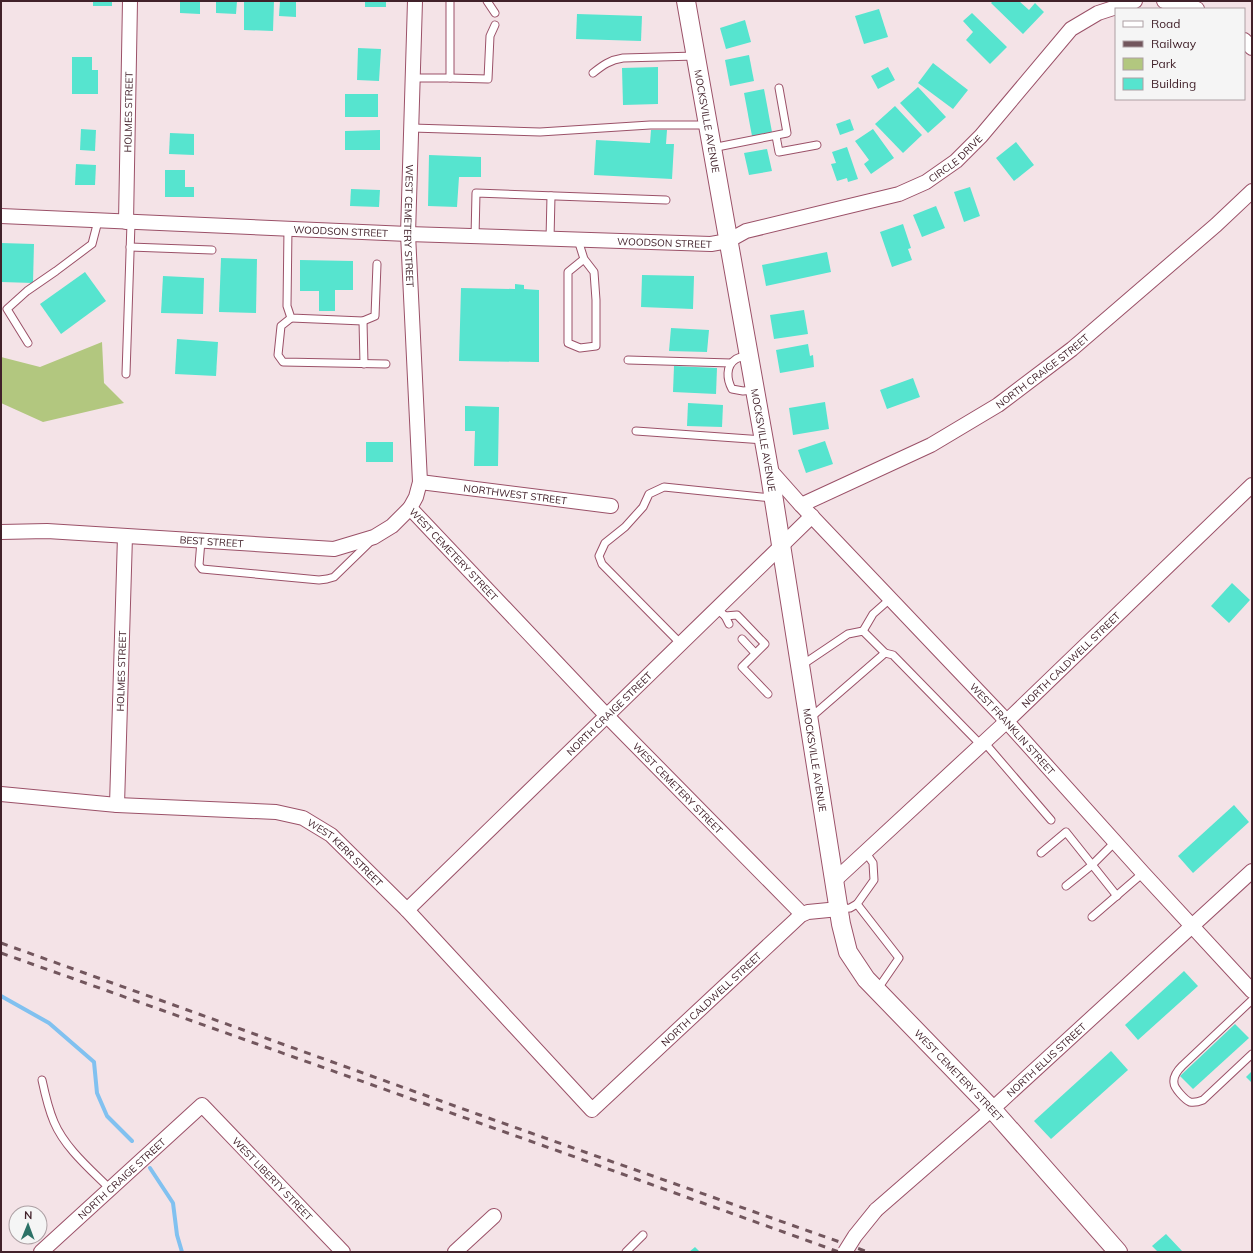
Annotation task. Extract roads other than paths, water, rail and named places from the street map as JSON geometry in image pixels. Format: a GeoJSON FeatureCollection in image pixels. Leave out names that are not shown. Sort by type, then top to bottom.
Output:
{"type":"FeatureCollection","features":[{"type":"Feature","properties":{"kind":"street","name":"HOLMES STREET"},"geometry":{"type":"LineString","coordinates":[[129,222],[130,1]]}},
{"type":"Feature","properties":{"kind":"street","name":"WEST CEMETERY STREET"},"geometry":{"type":"LineString","coordinates":[[415,1],[408,234],[420,482],[416,497],[410,508],[607,716],[802,914]]}},
{"type":"Feature","properties":{"kind":"street","name":"MOCKSVILLE AVENUE"},"geometry":{"type":"LineString","coordinates":[[686,1],[774,498],[834,881]]}},
{"type":"Feature","properties":{"kind":"street","name":"CIRCLE DRIVE"},"geometry":{"type":"LineString","coordinates":[[728,241],[746,231],[899,194],[926,182],[956,161],[981,136],[1071,29],[1098,13],[1135,1]]}},
{"type":"Feature","properties":{"kind":"street"},"geometry":{"type":"LineString","coordinates":[[1164,1],[1194,8]]}},
{"type":"Feature","properties":{"kind":"street","name":"NORTH CRAIGE STREET"},"geometry":{"type":"LineString","coordinates":[[801,505],[931,445],[998,405],[1072,348],[1216,225],[1252,191]]}},
{"type":"Feature","properties":{"kind":"street","name":"WOODSON STREET"},"geometry":{"type":"LineString","coordinates":[[1,216],[475,237],[711,244],[728,241]]}},
{"type":"Feature","properties":{"kind":"street","name":"WEST FRANKLIN STREET"},"geometry":{"type":"LineString","coordinates":[[769,469],[801,505],[1006,721],[1252,991]]}},
{"type":"Feature","properties":{"kind":"street","name":"NORTHWEST STREET"},"geometry":{"type":"LineString","coordinates":[[420,482],[611,506]]}},
{"type":"Feature","properties":{"kind":"street","name":"NORTH CALDWELL STREET"},"geometry":{"type":"LineString","coordinates":[[834,881],[982,744],[1252,485]]}},
{"type":"Feature","properties":{"kind":"street","name":"BEST STREET"},"geometry":{"type":"LineString","coordinates":[[1,532],[47,531],[334,549],[355,544],[374,537],[392,526],[410,508]]}},
{"type":"Feature","properties":{"kind":"street","name":"NORTH CRAIGE STREET"},"geometry":{"type":"LineString","coordinates":[[407,910],[681,644],[721,612],[781,546],[812,516]]}},
{"type":"Feature","properties":{"kind":"street","name":"HOLMES STREET"},"geometry":{"type":"LineString","coordinates":[[117,805],[125,536]]}},
{"type":"Feature","properties":{"kind":"street","name":"WEST KERR STREET"},"geometry":{"type":"LineString","coordinates":[[1,794],[117,805],[276,812],[303,818],[331,835],[407,910],[592,1110]]}},
{"type":"Feature","properties":{"kind":"street","name":"NORTH ELLIS STREET"},"geometry":{"type":"LineString","coordinates":[[845,1252],[855,1236],[876,1210],[992,1109],[1252,871]]}},
{"type":"Feature","properties":{"kind":"street","name":"WEST CEMETERY STREET"},"geometry":{"type":"LineString","coordinates":[[834,881],[844,940],[848,952],[858,969],[992,1109],[1118,1252]]}},
{"type":"Feature","properties":{"kind":"street"},"geometry":{"type":"LineString","coordinates":[[802,914],[839,909]]}},
{"type":"Feature","properties":{"kind":"street","name":"NORTH CALDWELL STREET"},"geometry":{"type":"LineString","coordinates":[[592,1110],[802,914]]}},
{"type":"Feature","properties":{"kind":"street","name":"NORTH CRAIGE STREET"},"geometry":{"type":"LineString","coordinates":[[41,1252],[202,1105]]}},
{"type":"Feature","properties":{"kind":"street","name":"WEST LIBERTY STREET"},"geometry":{"type":"LineString","coordinates":[[202,1105],[343,1252]]}},
{"type":"Feature","properties":{"kind":"street"},"geometry":{"type":"LineString","coordinates":[[455,1252],[494,1216]]}},
{"type":"Feature","properties":{"kind":"lane"},"geometry":{"type":"LineString","coordinates":[[450,1],[450,78]]}},
{"type":"Feature","properties":{"kind":"lane"},"geometry":{"type":"LineString","coordinates":[[487,1],[495,12]]}},
{"type":"Feature","properties":{"kind":"lane"},"geometry":{"type":"LineString","coordinates":[[413,78],[488,79],[490,36],[495,26]]}},
{"type":"Feature","properties":{"kind":"lane"},"geometry":{"type":"LineString","coordinates":[[593,73],[604,64],[612,60],[623,58],[696,56]]}},
{"type":"Feature","properties":{"kind":"lane"},"geometry":{"type":"LineString","coordinates":[[712,148],[787,133],[779,88]]}},
{"type":"Feature","properties":{"kind":"lane"},"geometry":{"type":"LineString","coordinates":[[412,128],[540,132],[650,125],[708,125]]}},
{"type":"Feature","properties":{"kind":"lane"},"geometry":{"type":"LineString","coordinates":[[776,136],[779,152],[817,145]]}},
{"type":"Feature","properties":{"kind":"lane"},"geometry":{"type":"LineString","coordinates":[[475,237],[476,193],[666,200]]}},
{"type":"Feature","properties":{"kind":"lane"},"geometry":{"type":"LineString","coordinates":[[550,239],[551,196]]}},
{"type":"Feature","properties":{"kind":"lane"},"geometry":{"type":"LineString","coordinates":[[28,343],[6,309],[27,291],[92,244],[98,221]]}},
{"type":"Feature","properties":{"kind":"lane"},"geometry":{"type":"LineString","coordinates":[[126,374],[130,247],[129,222]]}},
{"type":"Feature","properties":{"kind":"lane"},"geometry":{"type":"LineString","coordinates":[[288,229],[287,306],[291,318]]}},
{"type":"Feature","properties":{"kind":"lane"},"geometry":{"type":"LineString","coordinates":[[578,240],[584,258],[594,272],[596,300],[596,346],[580,348],[568,342],[568,272],[584,258]]}},
{"type":"Feature","properties":{"kind":"lane"},"geometry":{"type":"LineString","coordinates":[[130,247],[212,250]]}},
{"type":"Feature","properties":{"kind":"lane"},"geometry":{"type":"LineString","coordinates":[[376,264],[375,316],[363,321],[291,318],[281,326],[278,356],[283,362],[386,364]]}},
{"type":"Feature","properties":{"kind":"lane"},"geometry":{"type":"LineString","coordinates":[[363,321],[364,364]]}},
{"type":"Feature","properties":{"kind":"lane"},"geometry":{"type":"LineString","coordinates":[[628,360],[731,363],[749,354]]}},
{"type":"Feature","properties":{"kind":"lane"},"geometry":{"type":"LineString","coordinates":[[731,363],[728,372],[728,383],[732,389],[743,391],[755,390]]}},
{"type":"Feature","properties":{"kind":"lane"},"geometry":{"type":"LineString","coordinates":[[636,431],[764,440]]}},
{"type":"Feature","properties":{"kind":"lane"},"geometry":{"type":"LineString","coordinates":[[681,644],[602,564],[599,556],[605,543],[625,527],[643,506],[649,494],[664,487],[774,498]]}},
{"type":"Feature","properties":{"kind":"lane"},"geometry":{"type":"LineString","coordinates":[[201,541],[199,565],[202,569],[327,580],[334,577],[379,534]]}},
{"type":"Feature","properties":{"kind":"lane"},"geometry":{"type":"LineString","coordinates":[[800,666],[848,634],[863,631],[873,614],[890,599]]}},
{"type":"Feature","properties":{"kind":"lane"},"geometry":{"type":"LineString","coordinates":[[721,612],[729,624]]}},
{"type":"Feature","properties":{"kind":"lane"},"geometry":{"type":"LineString","coordinates":[[721,612],[737,615],[765,644],[742,667],[768,694]]}},
{"type":"Feature","properties":{"kind":"lane"},"geometry":{"type":"LineString","coordinates":[[863,631],[885,653],[893,655],[982,744],[1052,820]]}},
{"type":"Feature","properties":{"kind":"lane"},"geometry":{"type":"LineString","coordinates":[[742,639],[755,653]]}},
{"type":"Feature","properties":{"kind":"lane"},"geometry":{"type":"LineString","coordinates":[[808,719],[885,653]]}},
{"type":"Feature","properties":{"kind":"lane"},"geometry":{"type":"LineString","coordinates":[[1040,853],[1066,832],[1117,896]]}},
{"type":"Feature","properties":{"kind":"lane"},"geometry":{"type":"LineString","coordinates":[[1066,886],[1092,865],[1116,842]]}},
{"type":"Feature","properties":{"kind":"lane"},"geometry":{"type":"LineString","coordinates":[[839,909],[850,908],[857,904],[874,880],[873,863],[866,853]]}},
{"type":"Feature","properties":{"kind":"lane"},"geometry":{"type":"LineString","coordinates":[[1092,917],[1143,873]]}},
{"type":"Feature","properties":{"kind":"lane"},"geometry":{"type":"LineString","coordinates":[[857,904],[899,958],[877,990]]}},
{"type":"Feature","properties":{"kind":"lane"},"geometry":{"type":"LineString","coordinates":[[1252,1000],[1182,1066],[1175,1077],[1175,1086],[1189,1101],[1195,1102],[1203,1100],[1252,1054]]}},
{"type":"Feature","properties":{"kind":"lane"},"geometry":{"type":"LineString","coordinates":[[42,1080],[48,1103],[59,1130],[74,1152],[110,1189]]}},
{"type":"Feature","properties":{"kind":"lane"},"geometry":{"type":"LineString","coordinates":[[626,1252],[642,1234]]}},
{"type":"Feature","properties":{"kind":"waterway"},"geometry":{"type":"LineString","coordinates":[[1,996],[49,1023],[94,1062],[97,1093],[107,1116],[132,1141]]}},
{"type":"Feature","properties":{"kind":"waterway"},"geometry":{"type":"LineString","coordinates":[[150,1168],[173,1203],[177,1235],[182,1252]]}},
{"type":"Feature","properties":{"kind":"railway"},"geometry":{"type":"LineString","coordinates":[[1,943],[480,1115],[868,1252]]}},
{"type":"Feature","properties":{"kind":"railway"},"geometry":{"type":"LineString","coordinates":[[1,953],[839,1252]]}}]}
